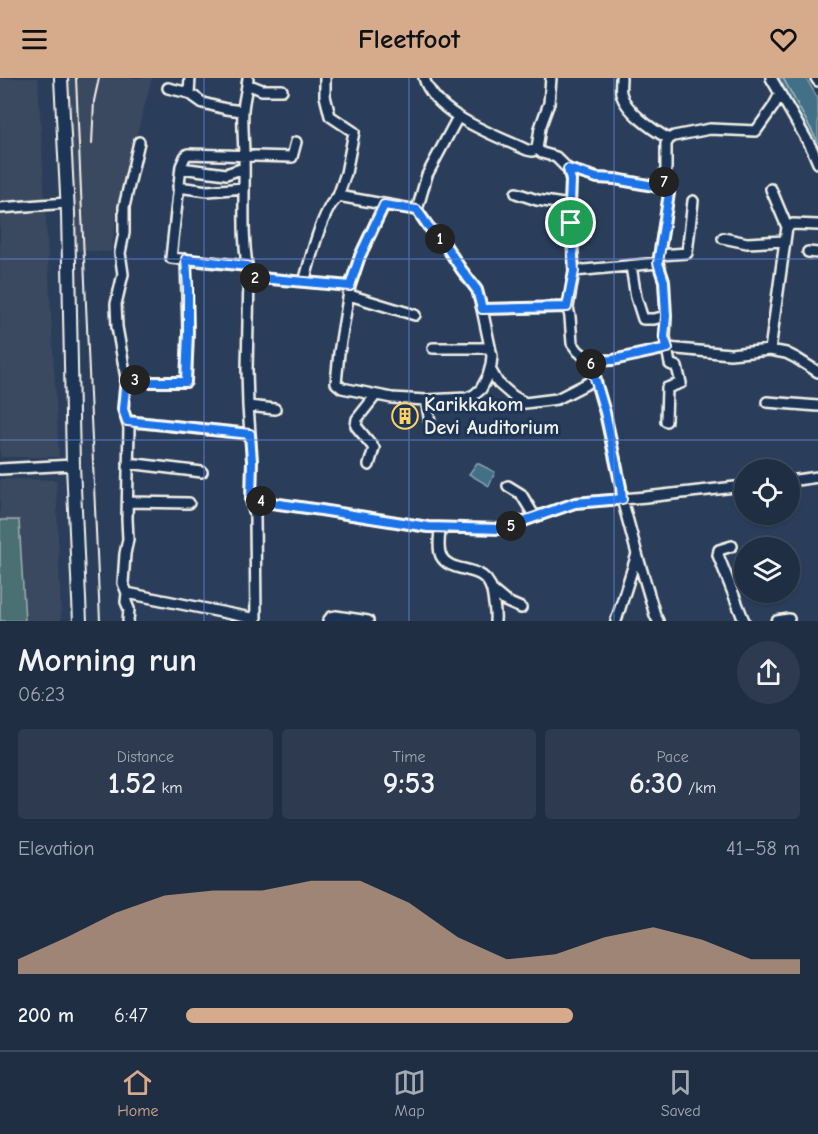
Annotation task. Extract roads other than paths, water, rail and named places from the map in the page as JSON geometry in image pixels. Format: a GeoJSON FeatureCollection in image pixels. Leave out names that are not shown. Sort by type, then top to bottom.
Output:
{"type":"FeatureCollection","features":[{"type":"Feature","properties":{"kind":"main road"},"geometry":{"type":"LineString","coordinates":[[61,78],[68,203],[73,465],[80,621]]}},
{"type":"Feature","properties":{"kind":"street"},"geometry":{"type":"LineString","coordinates":[[189,93],[190,78]]}},
{"type":"Feature","properties":{"kind":"street"},"geometry":{"type":"LineString","coordinates":[[304,282],[328,210],[338,196],[346,173],[354,132],[330,116],[325,96],[325,78]]}},
{"type":"Feature","properties":{"kind":"street"},"geometry":{"type":"LineString","coordinates":[[424,78],[443,106],[458,117],[527,150],[537,149]]}},
{"type":"Feature","properties":{"kind":"street"},"geometry":{"type":"LineString","coordinates":[[537,149],[540,128],[549,103],[551,78]]}},
{"type":"Feature","properties":{"kind":"street"},"geometry":{"type":"LineString","coordinates":[[621,78],[621,93],[633,112],[647,126],[669,139]]}},
{"type":"Feature","properties":{"kind":"street"},"geometry":{"type":"LineString","coordinates":[[771,78],[818,163]]}},
{"type":"Feature","properties":{"kind":"street"},"geometry":{"type":"LineString","coordinates":[[127,593],[256,620],[255,516],[251,500],[252,461],[247,369],[249,277],[244,226],[243,111],[247,81],[262,90],[282,90]]}},
{"type":"Feature","properties":{"kind":"street"},"geometry":{"type":"LineString","coordinates":[[168,88],[189,93],[203,103],[243,111]]}},
{"type":"Feature","properties":{"kind":"street"},"geometry":{"type":"LineString","coordinates":[[537,149],[556,157],[568,169],[597,178],[659,187],[664,181],[666,144],[669,139],[710,129],[756,131],[780,94]]}},
{"type":"Feature","properties":{"kind":"street"},"geometry":{"type":"LineString","coordinates":[[417,210],[427,176],[458,117]]}},
{"type":"Feature","properties":{"kind":"street"},"geometry":{"type":"LineString","coordinates":[[128,621],[127,593],[123,583],[128,538],[129,428],[123,409],[126,378],[117,327],[116,304],[123,274],[120,253],[124,207],[139,142]]}},
{"type":"Feature","properties":{"kind":"street"},"geometry":{"type":"LineString","coordinates":[[247,266],[171,258],[178,187],[185,157],[188,154],[292,157],[296,142]]}},
{"type":"Feature","properties":{"kind":"street"},"geometry":{"type":"LineString","coordinates":[[181,168],[226,174],[244,168]]}},
{"type":"Feature","properties":{"kind":"street"},"geometry":{"type":"LineString","coordinates":[[568,169],[571,180],[570,205],[574,271],[567,307],[573,343],[578,351],[590,361],[596,379],[636,554],[658,621]]}},
{"type":"Feature","properties":{"kind":"street"},"geometry":{"type":"LineString","coordinates":[[664,181],[669,193],[659,259],[664,281],[666,316],[664,337],[670,364],[677,367],[681,383],[667,388],[666,421]]}},
{"type":"Feature","properties":{"kind":"street"},"geometry":{"type":"LineString","coordinates":[[178,187],[208,191],[244,188]]}},
{"type":"Feature","properties":{"kind":"street"},"geometry":{"type":"LineString","coordinates":[[770,350],[787,227],[771,189]]}},
{"type":"Feature","properties":{"kind":"street"},"geometry":{"type":"LineString","coordinates":[[516,193],[537,200],[570,205]]}},
{"type":"Feature","properties":{"kind":"street"},"geometry":{"type":"LineString","coordinates":[[338,196],[417,210],[477,290],[492,356],[488,376],[474,395],[467,398],[426,400],[392,398],[342,388],[336,383],[350,290],[360,256],[384,205]]}},
{"type":"Feature","properties":{"kind":"street"},"geometry":{"type":"LineString","coordinates":[[574,271],[631,266],[687,253],[693,201]]}},
{"type":"Feature","properties":{"kind":"street"},"geometry":{"type":"LineString","coordinates":[[0,208],[68,203]]}},
{"type":"Feature","properties":{"kind":"street"},"geometry":{"type":"LineString","coordinates":[[787,227],[793,224],[818,225]]}},
{"type":"Feature","properties":{"kind":"street"},"geometry":{"type":"LineString","coordinates":[[723,238],[747,243],[785,241]]}},
{"type":"Feature","properties":{"kind":"street"},"geometry":{"type":"LineString","coordinates":[[126,378],[148,382],[186,382],[188,332],[186,259]]}},
{"type":"Feature","properties":{"kind":"street"},"geometry":{"type":"LineString","coordinates":[[631,266],[636,297],[643,319],[666,316]]}},
{"type":"Feature","properties":{"kind":"street"},"geometry":{"type":"LineString","coordinates":[[249,277],[304,282],[350,290],[415,315]]}},
{"type":"Feature","properties":{"kind":"street"},"geometry":{"type":"LineString","coordinates":[[482,309],[567,307]]}},
{"type":"Feature","properties":{"kind":"street"},"geometry":{"type":"LineString","coordinates":[[433,348],[490,348]]}},
{"type":"Feature","properties":{"kind":"street"},"geometry":{"type":"LineString","coordinates":[[590,361],[613,360],[668,348],[730,354],[770,350],[786,353],[818,372]]}},
{"type":"Feature","properties":{"kind":"street"},"geometry":{"type":"LineString","coordinates":[[490,369],[498,383],[525,403],[556,399],[596,379]]}},
{"type":"Feature","properties":{"kind":"street"},"geometry":{"type":"LineString","coordinates":[[369,465],[374,448],[356,426],[357,419],[376,395]]}},
{"type":"Feature","properties":{"kind":"street"},"geometry":{"type":"LineString","coordinates":[[426,400],[430,422]]}},
{"type":"Feature","properties":{"kind":"street"},"geometry":{"type":"LineString","coordinates":[[767,402],[818,406]]}},
{"type":"Feature","properties":{"kind":"street"},"geometry":{"type":"LineString","coordinates":[[248,406],[275,409]]}},
{"type":"Feature","properties":{"kind":"street"},"geometry":{"type":"LineString","coordinates":[[127,421],[250,434]]}},
{"type":"Feature","properties":{"kind":"street"},"geometry":{"type":"LineString","coordinates":[[128,462],[202,472]]}},
{"type":"Feature","properties":{"kind":"street"},"geometry":{"type":"LineString","coordinates":[[0,469],[73,465]]}},
{"type":"Feature","properties":{"kind":"street"},"geometry":{"type":"LineString","coordinates":[[800,479],[818,477]]}},
{"type":"Feature","properties":{"kind":"street"},"geometry":{"type":"LineString","coordinates":[[508,486],[521,494],[536,517]]}},
{"type":"Feature","properties":{"kind":"street"},"geometry":{"type":"LineString","coordinates":[[251,500],[428,527],[501,529],[575,503],[734,487]]}},
{"type":"Feature","properties":{"kind":"street"},"geometry":{"type":"LineString","coordinates":[[128,502],[189,503]]}},
{"type":"Feature","properties":{"kind":"street"},"geometry":{"type":"LineString","coordinates":[[440,528],[441,555],[445,561],[489,580],[493,591],[495,621]]}},
{"type":"Feature","properties":{"kind":"street"},"geometry":{"type":"LineString","coordinates":[[732,546],[719,550],[718,555],[744,621]]}},
{"type":"Feature","properties":{"kind":"street"},"geometry":{"type":"LineString","coordinates":[[616,621],[636,554]]}},
{"type":"Feature","properties":{"kind":"street"},"geometry":{"type":"LineString","coordinates":[[493,591],[505,601],[521,608]]}},
{"type":"Feature","properties":{"kind":"street"},"geometry":{"type":"LineString","coordinates":[[328,621],[331,617],[336,616],[368,621]]}},
{"type":"Feature","properties":{"kind":"street"},"geometry":{"type":"LineString","coordinates":[[777,621],[789,619]]}},
{"type":"Feature","properties":{"kind":"water"},"geometry":{"type":"Polygon","coordinates":[[[776,78],[806,78],[818,99],[818,154],[776,78]]]}},
{"type":"Feature","properties":{"kind":"water"},"geometry":{"type":"Polygon","coordinates":[[[477,463],[495,472],[489,486],[469,474],[477,463]]]}},
{"type":"Feature","properties":{"kind":"railway"},"geometry":{"type":"LineString","coordinates":[[76,78],[100,621]]}},
{"type":"Feature","properties":{"kind":"railway"},"geometry":{"type":"LineString","coordinates":[[92,144],[94,101],[99,78]]}},
{"type":"Feature","properties":{"kind":"place","name":"Karikkakom Devi Auditorium"},"geometry":{"type":"Point","coordinates":[405,416]}}]}
